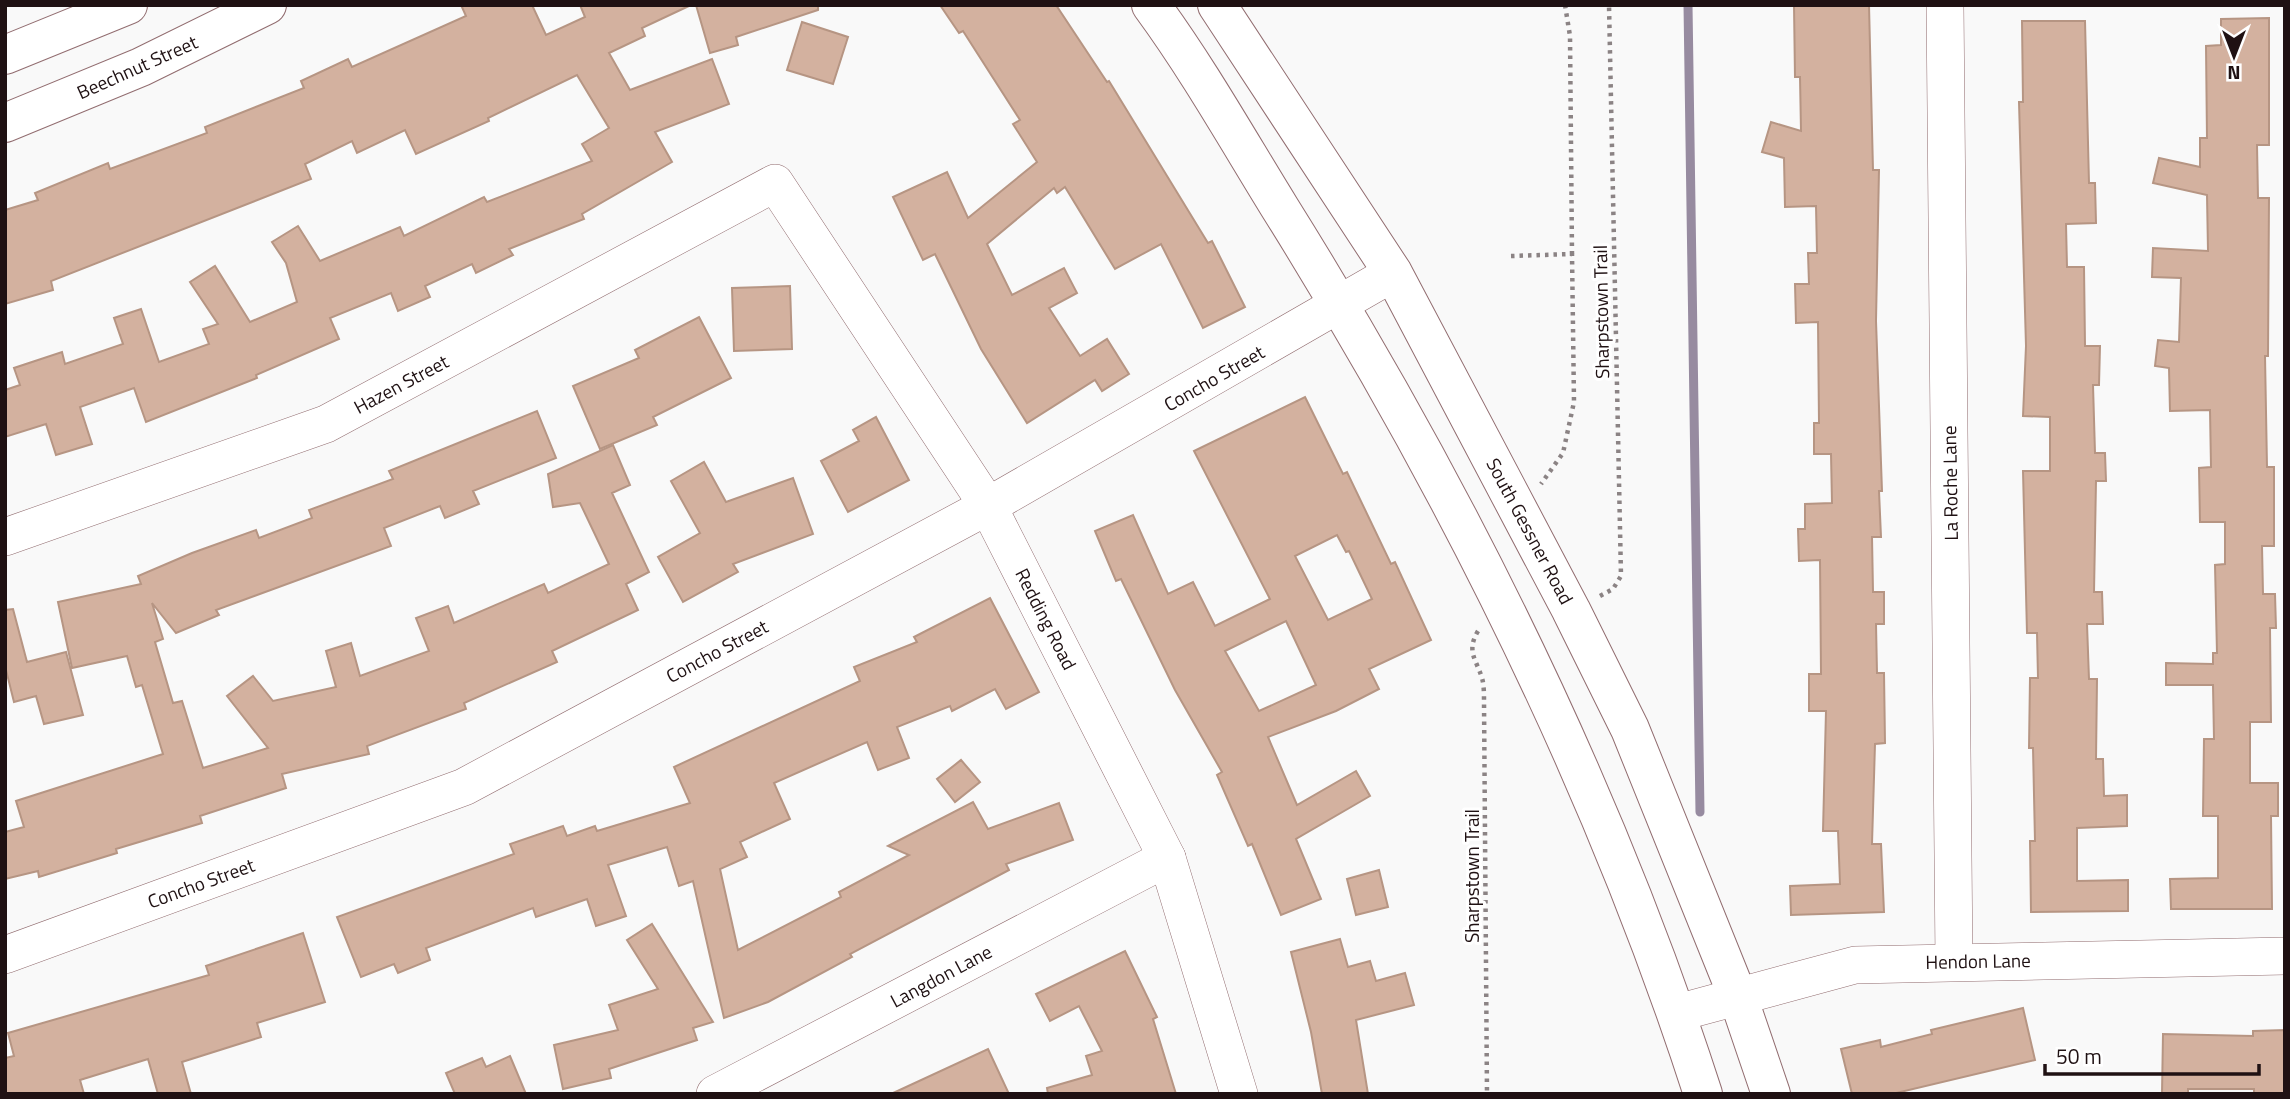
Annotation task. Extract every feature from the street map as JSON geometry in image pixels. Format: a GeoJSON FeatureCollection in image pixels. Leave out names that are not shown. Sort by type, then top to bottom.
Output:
{"type":"FeatureCollection","features":[{"type":"Feature","properties":{"kind":"main road","name":"Beechnut Street"},"geometry":{"type":"LineString","coordinates":[[5,123],[141,67],[267,5]]}},
{"type":"Feature","properties":{"kind":"main road"},"geometry":{"type":"LineString","coordinates":[[1151,5],[1341,306],[1465,528],[1531,666],[1603,831],[1677,1013],[1703,1094]]}},
{"type":"Feature","properties":{"kind":"main road","name":"South Gessner Road"},"geometry":{"type":"LineString","coordinates":[[1217,5],[1393,273],[1517,506],[1630,729],[1738,997],[1771,1094]]}},
{"type":"Feature","properties":{"kind":"main road"},"geometry":{"type":"LineString","coordinates":[[5,55],[121,9],[141,67]]}},
{"type":"Feature","properties":{"kind":"street","name":"La Roche Lane"},"geometry":{"type":"LineString","coordinates":[[1945,5],[1954,961]]}},
{"type":"Feature","properties":{"kind":"street","name":"Redding Road"},"geometry":{"type":"LineString","coordinates":[[775,183],[988,506],[1167,858],[1239,1094]]}},
{"type":"Feature","properties":{"kind":"street","name":"Hazen Street"},"geometry":{"type":"LineString","coordinates":[[5,537],[326,424],[775,183]]}},
{"type":"Feature","properties":{"kind":"street","name":"Concho Street"},"geometry":{"type":"LineString","coordinates":[[5,955],[464,786],[988,506],[1341,306],[1393,273]]}},
{"type":"Feature","properties":{"kind":"street","name":"Langdon Lane"},"geometry":{"type":"LineString","coordinates":[[715,1094],[1167,858]]}},
{"type":"Feature","properties":{"kind":"street","name":"Hendon Lane"},"geometry":{"type":"LineString","coordinates":[[1677,1013],[1855,965],[2285,956]]}},
{"type":"Feature","properties":{"kind":"path"},"geometry":{"type":"LineString","coordinates":[[1517,506],[1541,484],[1563,453],[1574,402],[1570,37],[1565,5]]}},
{"type":"Feature","properties":{"kind":"path","name":"Sharpstown Trail"},"geometry":{"type":"LineString","coordinates":[[1589,601],[1613,589],[1621,576],[1609,5]]}},
{"type":"Feature","properties":{"kind":"path"},"geometry":{"type":"LineString","coordinates":[[1511,256],[1572,254]]}},
{"type":"Feature","properties":{"kind":"path","name":"Sharpstown Trail"},"geometry":{"type":"LineString","coordinates":[[1487,625],[1480,629],[1472,642],[1472,660],[1482,678],[1484,701],[1487,1094]]}},
{"type":"Feature","properties":{"kind":"building"},"geometry":{"type":"Polygon","coordinates":[[[461,5],[532,5],[546,35],[585,17],[580,5],[691,5],[642,28],[645,36],[609,53],[630,90],[712,59],[729,104],[655,132],[672,162],[582,214],[584,219],[509,249],[513,255],[476,273],[472,264],[425,286],[430,297],[398,311],[391,293],[330,318],[339,339],[256,375],[257,378],[146,422],[134,388],[80,407],[92,444],[56,455],[46,424],[5,437],[5,390],[20,385],[14,368],[62,352],[65,364],[123,344],[114,318],[141,309],[159,362],[209,344],[203,329],[218,324],[190,282],[215,266],[250,322],[297,302],[286,263],[272,242],[298,226],[320,261],[400,227],[404,236],[484,197],[487,202],[592,161],[582,144],[609,128],[577,75],[488,118],[489,121],[416,154],[405,130],[357,153],[352,141],[305,164],[311,179],[51,281],[53,290],[5,304],[5,210],[38,200],[35,193],[108,163],[110,169],[207,133],[205,127],[304,88],[301,81],[348,59],[352,67],[466,16],[461,5]]]}},
{"type":"Feature","properties":{"kind":"building"},"geometry":{"type":"Polygon","coordinates":[[[696,5],[818,5],[818,10],[736,37],[738,45],[710,53],[696,5]]]}},
{"type":"Feature","properties":{"kind":"building"},"geometry":{"type":"Polygon","coordinates":[[[940,5],[1056,5],[1107,82],[1109,81],[1208,243],[1212,241],[1245,307],[1203,328],[1161,244],[1115,269],[1065,187],[1057,193],[1054,188],[987,244],[1012,295],[1064,268],[1077,293],[1049,308],[1080,356],[1107,339],[1129,374],[1102,391],[1095,380],[1027,423],[981,349],[935,254],[923,260],[893,197],[947,172],[968,218],[1037,162],[1013,124],[1020,120],[963,31],[959,33],[940,5]]]}},
{"type":"Feature","properties":{"kind":"building"},"geometry":{"type":"Polygon","coordinates":[[[1794,5],[1869,5],[1873,170],[1879,170],[1876,321],[1882,491],[1879,491],[1881,537],[1872,537],[1873,592],[1884,592],[1884,624],[1876,624],[1877,673],[1884,673],[1885,743],[1875,744],[1872,844],[1881,844],[1884,912],[1791,915],[1790,886],[1840,884],[1838,831],[1823,831],[1826,711],[1809,711],[1809,674],[1821,674],[1820,560],[1799,561],[1798,529],[1805,529],[1805,504],[1832,503],[1831,454],[1814,454],[1814,423],[1819,423],[1818,322],[1796,323],[1795,284],[1809,284],[1808,253],[1817,253],[1816,206],[1785,207],[1784,158],[1762,152],[1771,122],[1801,131],[1800,77],[1795,77],[1794,5]]]}},
{"type":"Feature","properties":{"kind":"building"},"geometry":{"type":"Polygon","coordinates":[[[2269,18],[2269,145],[2257,145],[2258,198],[2269,198],[2268,356],[2265,356],[2267,467],[2274,467],[2274,546],[2262,546],[2263,594],[2275,594],[2276,628],[2270,628],[2271,722],[2250,722],[2250,783],[2278,783],[2278,816],[2271,816],[2272,909],[2171,909],[2170,879],[2218,878],[2218,816],[2203,816],[2204,739],[2214,739],[2213,685],[2166,685],[2166,663],[2213,664],[2213,653],[2217,653],[2215,565],[2225,564],[2225,522],[2200,522],[2199,468],[2211,467],[2210,410],[2170,411],[2169,368],[2155,366],[2158,340],[2179,342],[2181,278],[2152,277],[2153,248],[2208,251],[2207,195],[2153,183],[2159,158],[2200,167],[2200,138],[2207,138],[2206,46],[2221,45],[2221,19],[2269,18]]]}},
{"type":"Feature","properties":{"kind":"building"},"geometry":{"type":"Polygon","coordinates":[[[2022,21],[2085,21],[2089,183],[2095,183],[2096,223],[2066,224],[2067,267],[2084,267],[2085,346],[2100,346],[2099,385],[2093,385],[2095,453],[2105,453],[2106,481],[2096,481],[2094,592],[2102,592],[2103,624],[2087,624],[2089,679],[2097,679],[2096,759],[2103,759],[2104,796],[2127,795],[2127,826],[2077,828],[2077,881],[2128,880],[2128,911],[2031,912],[2030,841],[2035,841],[2033,748],[2029,748],[2030,678],[2038,678],[2037,633],[2027,633],[2023,471],[2050,471],[2050,417],[2023,416],[2026,346],[2019,102],[2023,102],[2022,21]]]}},
{"type":"Feature","properties":{"kind":"building"},"geometry":{"type":"Polygon","coordinates":[[[802,22],[848,37],[833,84],[787,70],[802,22]]]}},
{"type":"Feature","properties":{"kind":"building"},"geometry":{"type":"Polygon","coordinates":[[[790,286],[792,349],[734,351],[732,288],[790,286]]]}},
{"type":"Feature","properties":{"kind":"building"},"geometry":{"type":"Polygon","coordinates":[[[699,317],[731,378],[653,417],[657,425],[600,449],[573,386],[639,358],[635,350],[699,317]]]}},
{"type":"Feature","properties":{"kind":"building"},"geometry":{"type":"Polygon","coordinates":[[[1305,397],[1343,474],[1347,472],[1391,564],[1395,562],[1431,640],[1369,669],[1379,689],[1336,711],[1268,737],[1297,805],[1356,771],[1370,796],[1296,839],[1321,899],[1281,915],[1252,844],[1248,846],[1217,775],[1222,772],[1175,690],[1121,579],[1116,581],[1095,531],[1133,515],[1168,594],[1193,582],[1215,626],[1270,599],[1194,451],[1305,397]],[[1337,535],[1295,556],[1328,620],[1372,599],[1349,551],[1346,552],[1337,535]],[[1286,621],[1225,651],[1259,711],[1316,685],[1286,621]]]}},
{"type":"Feature","properties":{"kind":"building"},"geometry":{"type":"Polygon","coordinates":[[[537,411],[556,458],[473,491],[479,504],[445,518],[440,506],[384,528],[391,546],[216,610],[219,615],[176,633],[152,603],[163,639],[155,642],[173,703],[182,701],[203,768],[268,748],[227,696],[253,676],[273,701],[336,687],[326,651],[351,643],[360,676],[429,651],[416,618],[448,606],[454,623],[544,584],[548,593],[609,564],[580,503],[553,507],[548,474],[613,445],[630,485],[612,493],[649,572],[626,584],[638,610],[552,651],[557,662],[464,703],[466,709],[367,746],[369,754],[282,774],[286,788],[200,816],[202,823],[116,849],[117,853],[39,877],[38,871],[5,879],[5,832],[24,827],[16,801],[163,754],[142,685],[136,687],[127,656],[72,668],[58,602],[141,584],[138,576],[192,553],[256,530],[259,538],[312,518],[309,510],[393,479],[389,471],[537,411]]]}},
{"type":"Feature","properties":{"kind":"building"},"geometry":{"type":"Polygon","coordinates":[[[876,417],[909,480],[848,512],[821,461],[859,441],[853,430],[876,417]]]}},
{"type":"Feature","properties":{"kind":"building"},"geometry":{"type":"Polygon","coordinates":[[[704,462],[726,502],[793,478],[813,534],[733,564],[738,572],[683,602],[658,557],[700,533],[671,481],[704,462]]]}},
{"type":"Feature","properties":{"kind":"building"},"geometry":{"type":"Polygon","coordinates":[[[990,598],[1039,692],[1006,709],[995,689],[952,711],[950,706],[897,727],[909,758],[878,770],[867,742],[774,783],[790,819],[740,842],[747,857],[720,869],[738,950],[841,897],[839,892],[909,855],[888,846],[973,802],[988,829],[1059,803],[1073,840],[1006,864],[1009,870],[850,954],[852,957],[768,1002],[724,1018],[693,881],[679,886],[667,847],[608,865],[626,916],[596,926],[587,899],[536,917],[533,908],[426,948],[430,960],[398,973],[394,964],[361,977],[337,917],[514,854],[510,844],[563,826],[567,836],[595,826],[597,831],[690,803],[674,767],[860,681],[854,667],[917,642],[914,637],[990,598]]]}},
{"type":"Feature","properties":{"kind":"building"},"geometry":{"type":"Polygon","coordinates":[[[13,609],[27,662],[66,652],[83,715],[44,724],[36,696],[14,702],[5,666],[5,610],[13,609]]]}},
{"type":"Feature","properties":{"kind":"building"},"geometry":{"type":"Polygon","coordinates":[[[961,760],[980,782],[955,802],[937,779],[961,760]]]}},
{"type":"Feature","properties":{"kind":"building"},"geometry":{"type":"Polygon","coordinates":[[[1379,870],[1388,907],[1356,915],[1347,879],[1379,870]]]}},
{"type":"Feature","properties":{"kind":"building"},"geometry":{"type":"Polygon","coordinates":[[[652,924],[713,1022],[693,1028],[697,1040],[609,1069],[611,1078],[563,1089],[554,1045],[618,1030],[609,1005],[658,989],[627,940],[652,924]]]}},
{"type":"Feature","properties":{"kind":"building"},"geometry":{"type":"Polygon","coordinates":[[[303,933],[325,1002],[257,1023],[261,1037],[182,1062],[191,1094],[158,1094],[148,1059],[80,1080],[84,1094],[5,1094],[5,1058],[14,1056],[8,1033],[209,975],[206,966],[303,933]]]}},
{"type":"Feature","properties":{"kind":"building"},"geometry":{"type":"Polygon","coordinates":[[[1340,939],[1348,967],[1370,961],[1376,981],[1405,973],[1414,1005],[1356,1020],[1368,1094],[1322,1094],[1311,1032],[1291,952],[1340,939]]]}},
{"type":"Feature","properties":{"kind":"building"},"geometry":{"type":"Polygon","coordinates":[[[1125,951],[1157,1017],[1153,1019],[1176,1094],[1048,1094],[1047,1088],[1092,1075],[1086,1056],[1102,1051],[1079,1006],[1050,1021],[1036,994],[1125,951]]]}},
{"type":"Feature","properties":{"kind":"building"},"geometry":{"type":"Polygon","coordinates":[[[2023,1008],[2035,1060],[1892,1094],[1852,1094],[1841,1049],[1880,1040],[1881,1047],[1932,1034],[1931,1030],[2023,1008]]]}},
{"type":"Feature","properties":{"kind":"building"},"geometry":{"type":"Polygon","coordinates":[[[2285,1030],[2285,1094],[2254,1094],[2254,1089],[2188,1089],[2188,1094],[2162,1094],[2163,1034],[2253,1036],[2253,1031],[2285,1030]]]}},
{"type":"Feature","properties":{"kind":"building"},"geometry":{"type":"Polygon","coordinates":[[[988,1049],[1009,1094],[891,1094],[988,1049]]]}},
{"type":"Feature","properties":{"kind":"building"},"geometry":{"type":"Polygon","coordinates":[[[510,1056],[526,1094],[455,1094],[446,1073],[482,1058],[486,1067],[510,1056]]]}},
{"type":"Feature","properties":{"kind":"waterway"},"geometry":{"type":"LineString","coordinates":[[1688,5],[1700,812]]}}]}
